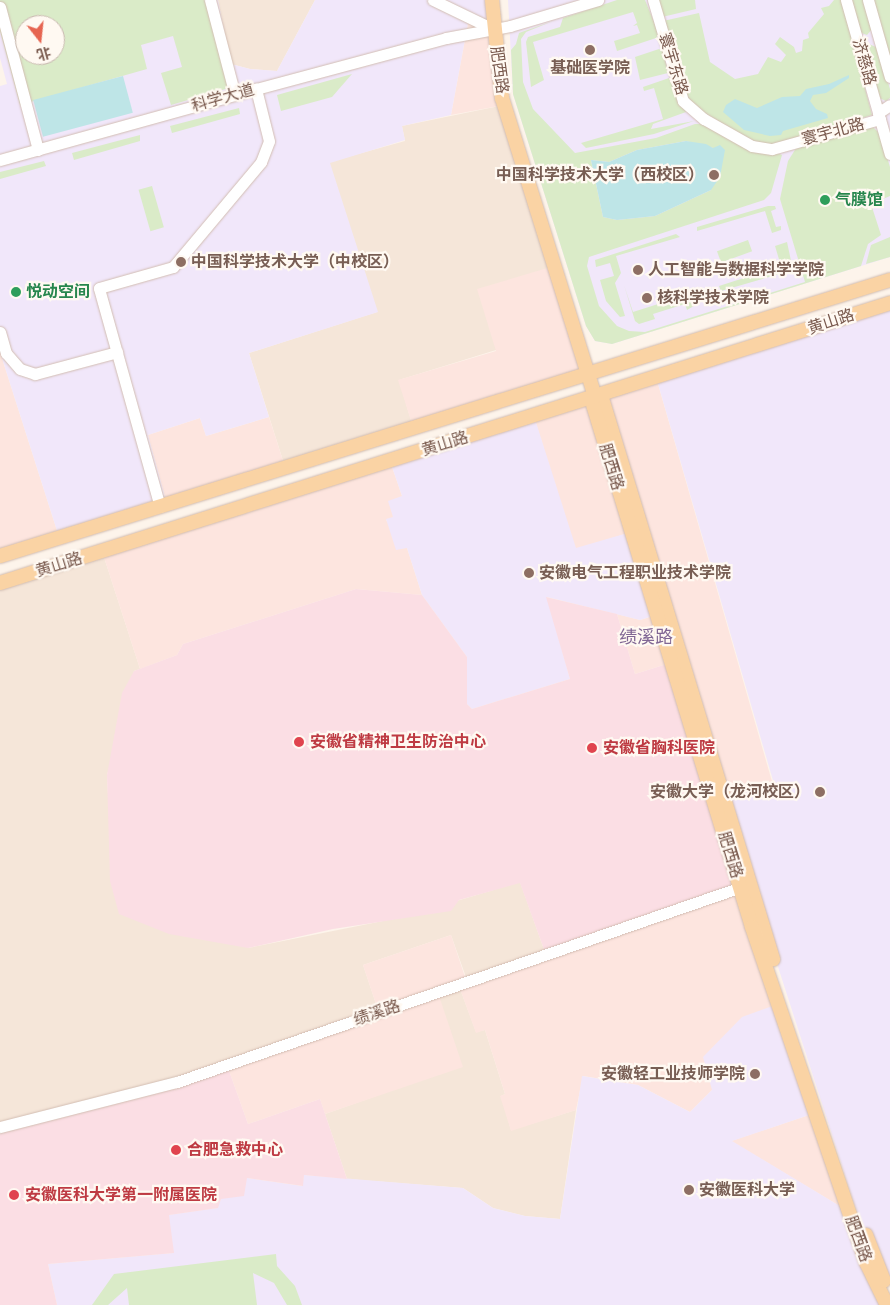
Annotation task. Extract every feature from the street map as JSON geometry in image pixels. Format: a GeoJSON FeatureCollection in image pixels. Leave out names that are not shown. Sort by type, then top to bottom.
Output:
{"type":"FeatureCollection","features":[{"type":"Feature","properties":{"kind":"main road","name":"肥西路"},"geometry":{"type":"LineString","coordinates":[[492,0],[493,29],[508,120],[596,396],[745,886],[853,1226],[885,1285],[887,1305]]}},
{"type":"Feature","properties":{"kind":"main road","name":"黄山路"},"geometry":{"type":"LineString","coordinates":[[0,556],[588,372],[890,280]]}},
{"type":"Feature","properties":{"kind":"main road","name":"黄山路"},"geometry":{"type":"LineString","coordinates":[[0,583],[890,304]]}},
{"type":"Feature","properties":{"kind":"street"},"geometry":{"type":"LineString","coordinates":[[210,0],[235,94]]}},
{"type":"Feature","properties":{"kind":"street"},"geometry":{"type":"LineString","coordinates":[[433,0],[493,29]]}},
{"type":"Feature","properties":{"kind":"street","name":"科学大道"},"geometry":{"type":"LineString","coordinates":[[0,160],[235,94],[395,58],[446,38],[493,29],[598,0]]}},
{"type":"Feature","properties":{"kind":"street","name":"寰宇东路"},"geometry":{"type":"LineString","coordinates":[[653,0],[683,101],[691,110],[760,149],[787,145]]}},
{"type":"Feature","properties":{"kind":"street","name":"济慈路"},"geometry":{"type":"LineString","coordinates":[[846,0],[883,122],[890,154]]}},
{"type":"Feature","properties":{"kind":"street","name":"济慈路"},"geometry":{"type":"LineString","coordinates":[[868,0],[890,77]]}},
{"type":"Feature","properties":{"kind":"street"},"geometry":{"type":"LineString","coordinates":[[0,7],[38,150]]}},
{"type":"Feature","properties":{"kind":"street"},"geometry":{"type":"LineString","coordinates":[[160,507],[99,288],[173,267],[261,162],[269,141],[256,89]]}},
{"type":"Feature","properties":{"kind":"street","name":"寰宇北路"},"geometry":{"type":"LineString","coordinates":[[787,145],[883,122],[890,105]]}},
{"type":"Feature","properties":{"kind":"street"},"geometry":{"type":"LineString","coordinates":[[0,332],[6,353],[20,369],[35,374],[117,352]]}},
{"type":"Feature","properties":{"kind":"street","name":"绩溪路"},"geometry":{"type":"LineString","coordinates":[[0,1127],[178,1082],[745,886]]}},
{"type":"Feature","properties":{"kind":"shaded area","name":"中国科学技术大学（中校区）"},"geometry":{"type":"Polygon","coordinates":[[[0,0],[218,0],[231,64],[250,69],[277,71],[315,0],[492,0],[493,29],[469,18],[451,115],[402,126],[405,140],[330,163],[378,312],[249,353],[269,417],[206,436],[200,418],[148,435],[167,504],[59,537],[0,352],[0,86],[7,84],[0,58],[0,0]]]}},
{"type":"Feature","properties":{"kind":"shaded area"},"geometry":{"type":"Polygon","coordinates":[[[218,0],[315,0],[277,71],[250,69],[231,64],[218,0]]]}},
{"type":"Feature","properties":{"kind":"shaded area","name":"中国科学技术大学（西校区）"},"geometry":{"type":"Polygon","coordinates":[[[508,0],[890,0],[890,257],[612,344],[595,341],[586,326],[513,94],[508,0]]]}},
{"type":"Feature","properties":{"kind":"shaded area"},"geometry":{"type":"Polygon","coordinates":[[[469,18],[493,29],[504,105],[451,115],[469,18]]]}},
{"type":"Feature","properties":{"kind":"shaded area"},"geometry":{"type":"Polygon","coordinates":[[[504,105],[554,266],[496,350],[399,380],[413,427],[285,467],[249,353],[377,312],[329,162],[405,141],[402,126],[504,105]]]}},
{"type":"Feature","properties":{"kind":"shaded area"},"geometry":{"type":"Polygon","coordinates":[[[554,266],[588,372],[413,427],[398,380],[496,351],[477,289],[554,266]]]}},
{"type":"Feature","properties":{"kind":"shaded area","name":"安徽大学（龙河校区）"},"geometry":{"type":"Polygon","coordinates":[[[890,304],[890,1281],[885,1283],[854,1203],[724,799],[774,784],[656,377],[890,304]]]}},
{"type":"Feature","properties":{"kind":"shaded area"},"geometry":{"type":"Polygon","coordinates":[[[0,352],[59,537],[0,556],[0,352]]]}},
{"type":"Feature","properties":{"kind":"shaded area"},"geometry":{"type":"Polygon","coordinates":[[[656,377],[773,786],[717,802],[600,393],[656,377]]]}},
{"type":"Feature","properties":{"kind":"shaded area"},"geometry":{"type":"Polygon","coordinates":[[[591,398],[632,532],[575,549],[534,416],[591,398]]]}},
{"type":"Feature","properties":{"kind":"shaded area","name":"安徽电气工程职业技术学院"},"geometry":{"type":"Polygon","coordinates":[[[534,416],[576,548],[631,532],[656,615],[640,620],[547,597],[570,679],[472,709],[467,704],[467,657],[422,595],[407,548],[396,550],[386,519],[393,517],[388,501],[402,496],[390,461],[534,416]]]}},
{"type":"Feature","properties":{"kind":"shaded area"},"geometry":{"type":"Polygon","coordinates":[[[269,417],[285,467],[167,504],[148,435],[200,418],[206,436],[269,417]]]}},
{"type":"Feature","properties":{"kind":"shaded area"},"geometry":{"type":"Polygon","coordinates":[[[390,461],[402,496],[394,517],[386,520],[407,548],[422,595],[356,589],[183,644],[177,655],[140,669],[102,551],[390,461]]]}},
{"type":"Feature","properties":{"kind":"shaded area"},"geometry":{"type":"Polygon","coordinates":[[[102,551],[140,669],[134,671],[107,775],[109,816],[248,948],[403,917],[520,882],[546,955],[468,983],[451,935],[363,965],[379,1013],[177,1082],[0,1127],[0,583],[102,551]]]}},
{"type":"Feature","properties":{"kind":"shaded area","name":"安徽省精神卫生防治中心"},"geometry":{"type":"Polygon","coordinates":[[[356,589],[422,595],[467,657],[467,704],[472,709],[570,679],[546,597],[617,614],[635,674],[670,663],[740,887],[546,955],[520,883],[459,900],[451,911],[333,929],[248,948],[169,934],[119,914],[110,881],[107,775],[122,693],[134,671],[177,655],[183,644],[356,589]]]}},
{"type":"Feature","properties":{"kind":"shaded area"},"geometry":{"type":"Polygon","coordinates":[[[617,614],[640,620],[656,615],[670,663],[635,674],[617,614]]]}},
{"type":"Feature","properties":{"kind":"shaded area"},"geometry":{"type":"Polygon","coordinates":[[[740,887],[778,1004],[712,1090],[690,1112],[638,1085],[583,1076],[576,1110],[511,1131],[500,1096],[505,1094],[485,1030],[476,1033],[459,986],[438,993],[463,1067],[325,1114],[320,1099],[248,1124],[227,1065],[379,1013],[363,965],[451,935],[467,983],[740,887]]]}},
{"type":"Feature","properties":{"kind":"shaded area"},"geometry":{"type":"Polygon","coordinates":[[[459,986],[476,1032],[485,1030],[505,1094],[501,1096],[511,1130],[576,1110],[560,1219],[525,1216],[493,1208],[463,1188],[347,1179],[325,1114],[376,1096],[438,993],[459,986]]]}},
{"type":"Feature","properties":{"kind":"shaded area","name":"安徽医科大学"},"geometry":{"type":"Polygon","coordinates":[[[778,1004],[815,1113],[732,1141],[848,1211],[887,1305],[57,1305],[48,1264],[173,1253],[168,1215],[217,1208],[221,1199],[247,1178],[302,1186],[304,1175],[463,1188],[493,1208],[525,1216],[560,1219],[582,1076],[638,1085],[690,1112],[712,1090],[703,1057],[742,1017],[778,1004]]]}},
{"type":"Feature","properties":{"kind":"shaded area","name":"合肥急救中心"},"geometry":{"type":"Polygon","coordinates":[[[227,1065],[248,1124],[320,1099],[347,1179],[304,1175],[303,1186],[247,1178],[244,1196],[221,1199],[218,1208],[169,1215],[174,1253],[48,1264],[57,1305],[0,1305],[0,1127],[227,1065]]]}},
{"type":"Feature","properties":{"kind":"shaded area"},"geometry":{"type":"Polygon","coordinates":[[[815,1113],[848,1211],[731,1141],[815,1113]]]}},
{"type":"Feature","properties":{"kind":"green space"},"geometry":{"type":"Polygon","coordinates":[[[0,0],[209,0],[229,88],[171,105],[161,73],[182,67],[173,36],[141,45],[147,69],[20,105],[0,31],[0,0]]]}},
{"type":"Feature","properties":{"kind":"green space"},"geometry":{"type":"Polygon","coordinates":[[[617,0],[645,0],[659,34],[656,38],[617,51],[614,41],[640,33],[637,25],[633,26],[637,23],[633,12],[533,42],[544,80],[531,87],[526,42],[528,37],[560,27],[563,18],[617,0]]]}},
{"type":"Feature","properties":{"kind":"green space"},"geometry":{"type":"Polygon","coordinates":[[[657,0],[695,0],[696,9],[662,17],[657,0]]]}},
{"type":"Feature","properties":{"kind":"green space"},"geometry":{"type":"Polygon","coordinates":[[[834,0],[842,0],[872,115],[773,146],[758,145],[690,104],[663,21],[699,13],[710,62],[735,79],[758,74],[768,57],[781,62],[786,55],[775,44],[780,37],[794,47],[796,53],[802,51],[803,40],[809,38],[808,33],[824,14],[821,8],[829,6],[834,0]]]}},
{"type":"Feature","properties":{"kind":"green space"},"geometry":{"type":"Polygon","coordinates":[[[850,0],[865,0],[873,28],[867,35],[859,32],[850,0]]]}},
{"type":"Feature","properties":{"kind":"green space"},"geometry":{"type":"Polygon","coordinates":[[[872,0],[890,0],[890,67],[872,0]]]}},
{"type":"Feature","properties":{"kind":"green space"},"geometry":{"type":"Polygon","coordinates":[[[553,21],[526,32],[521,39],[523,82],[533,109],[575,153],[656,138],[695,124],[706,124],[782,155],[771,193],[764,200],[589,257],[587,266],[599,306],[617,326],[629,331],[645,332],[805,282],[780,199],[788,161],[798,145],[872,126],[880,134],[890,167],[890,196],[871,204],[881,235],[868,244],[861,266],[612,344],[595,341],[586,326],[513,94],[511,50],[516,44],[519,33],[553,21]],[[686,141],[637,150],[609,162],[591,160],[603,217],[617,220],[655,216],[711,190],[713,148],[686,141]]]}},
{"type":"Feature","properties":{"kind":"green space"},"geometry":{"type":"Polygon","coordinates":[[[869,44],[878,48],[890,89],[890,98],[886,101],[877,97],[865,47],[869,44]]]}},
{"type":"Feature","properties":{"kind":"green space"},"geometry":{"type":"Polygon","coordinates":[[[659,49],[663,51],[668,73],[640,80],[635,57],[659,49]]]}},
{"type":"Feature","properties":{"kind":"green space"},"geometry":{"type":"Polygon","coordinates":[[[352,74],[332,97],[281,111],[277,95],[352,74]]]}},
{"type":"Feature","properties":{"kind":"green space"},"geometry":{"type":"Polygon","coordinates":[[[669,78],[686,112],[653,124],[651,129],[694,121],[654,134],[586,148],[581,143],[663,119],[654,88],[644,91],[643,87],[669,78]]]}},
{"type":"Feature","properties":{"kind":"green space"},"geometry":{"type":"Polygon","coordinates":[[[239,108],[240,114],[172,133],[170,126],[239,108]]]}},
{"type":"Feature","properties":{"kind":"green space"},"geometry":{"type":"Polygon","coordinates":[[[140,135],[140,141],[74,160],[72,153],[140,135]]]}},
{"type":"Feature","properties":{"kind":"green space"},"geometry":{"type":"Polygon","coordinates":[[[44,161],[46,166],[0,179],[0,172],[44,161]]]}},
{"type":"Feature","properties":{"kind":"green space"},"geometry":{"type":"Polygon","coordinates":[[[152,186],[164,227],[150,231],[139,190],[152,186]]]}},
{"type":"Feature","properties":{"kind":"green space"},"geometry":{"type":"Polygon","coordinates":[[[768,206],[775,206],[776,209],[771,211],[776,227],[781,226],[781,230],[772,233],[765,211],[697,231],[697,227],[768,206]]]}},
{"type":"Feature","properties":{"kind":"green space"},"geometry":{"type":"Polygon","coordinates":[[[676,234],[680,237],[616,256],[621,273],[615,283],[625,316],[620,317],[606,301],[600,280],[614,276],[610,263],[596,267],[595,260],[676,234]]]}},
{"type":"Feature","properties":{"kind":"green space"},"geometry":{"type":"Polygon","coordinates":[[[890,237],[890,257],[866,264],[871,245],[890,237]]]}},
{"type":"Feature","properties":{"kind":"green space"},"geometry":{"type":"Polygon","coordinates":[[[748,240],[752,251],[721,263],[717,251],[748,240]]]}},
{"type":"Feature","properties":{"kind":"green space"},"geometry":{"type":"Polygon","coordinates":[[[787,242],[793,270],[721,291],[719,286],[781,266],[775,246],[787,242]]]}},
{"type":"Feature","properties":{"kind":"green space"},"geometry":{"type":"Polygon","coordinates":[[[624,285],[633,312],[696,292],[699,303],[687,310],[685,304],[653,314],[655,319],[639,324],[635,321],[624,285]]]}},
{"type":"Feature","properties":{"kind":"green space"},"geometry":{"type":"Polygon","coordinates":[[[276,1254],[277,1266],[295,1286],[302,1305],[287,1305],[274,1283],[253,1273],[257,1305],[129,1305],[127,1288],[108,1305],[92,1305],[114,1274],[276,1254]]]}},
{"type":"Feature","properties":{"kind":"water"},"geometry":{"type":"Polygon","coordinates":[[[849,75],[849,78],[826,93],[813,95],[810,101],[816,109],[827,114],[828,118],[783,131],[781,135],[770,136],[744,130],[723,112],[726,105],[735,99],[757,108],[782,97],[800,96],[806,89],[829,84],[849,75]]]}},
{"type":"Feature","properties":{"kind":"water"},"geometry":{"type":"Polygon","coordinates":[[[123,76],[133,113],[43,137],[33,100],[123,76]]]}},
{"type":"Feature","properties":{"kind":"water"},"geometry":{"type":"Polygon","coordinates":[[[686,141],[706,144],[713,148],[720,145],[725,150],[720,177],[711,190],[655,216],[617,220],[603,217],[591,160],[609,162],[637,150],[686,141]]]}},
{"type":"Feature","properties":{"kind":"place","name":"基础医学院"},"geometry":{"type":"Point","coordinates":[590,50]}},
{"type":"Feature","properties":{"kind":"place","name":"中国科学技术大学（西校区）"},"geometry":{"type":"Point","coordinates":[714,175]}},
{"type":"Feature","properties":{"kind":"place","name":"气膜馆"},"geometry":{"type":"Point","coordinates":[825,200]}},
{"type":"Feature","properties":{"kind":"place","name":"中国科学技术大学（中校区）"},"geometry":{"type":"Point","coordinates":[181,262]}},
{"type":"Feature","properties":{"kind":"place","name":"人工智能与数据科学学院"},"geometry":{"type":"Point","coordinates":[638,270]}},
{"type":"Feature","properties":{"kind":"place","name":"悦动空间"},"geometry":{"type":"Point","coordinates":[16,292]}},
{"type":"Feature","properties":{"kind":"place","name":"核科学技术学院"},"geometry":{"type":"Point","coordinates":[647,298]}},
{"type":"Feature","properties":{"kind":"place","name":"安徽电气工程职业技术学院"},"geometry":{"type":"Point","coordinates":[529,573]}},
{"type":"Feature","properties":{"kind":"place","name":"安徽省精神卫生防治中心"},"geometry":{"type":"Point","coordinates":[299,742]}},
{"type":"Feature","properties":{"kind":"place","name":"安徽省胸科医院"},"geometry":{"type":"Point","coordinates":[592,748]}},
{"type":"Feature","properties":{"kind":"place","name":"安徽大学（龙河校区）"},"geometry":{"type":"Point","coordinates":[820,792]}},
{"type":"Feature","properties":{"kind":"place","name":"安徽轻工业技师学院"},"geometry":{"type":"Point","coordinates":[755,1074]}},
{"type":"Feature","properties":{"kind":"place","name":"合肥急救中心"},"geometry":{"type":"Point","coordinates":[176,1150]}},
{"type":"Feature","properties":{"kind":"place","name":"安徽医科大学"},"geometry":{"type":"Point","coordinates":[689,1190]}},
{"type":"Feature","properties":{"kind":"place","name":"安徽医科大学第一附属医院"},"geometry":{"type":"Point","coordinates":[14,1195]}},
{"type":"Feature","properties":{"kind":"district","name":"绩溪路"},"geometry":{"type":"Point","coordinates":[646,637]}}]}
